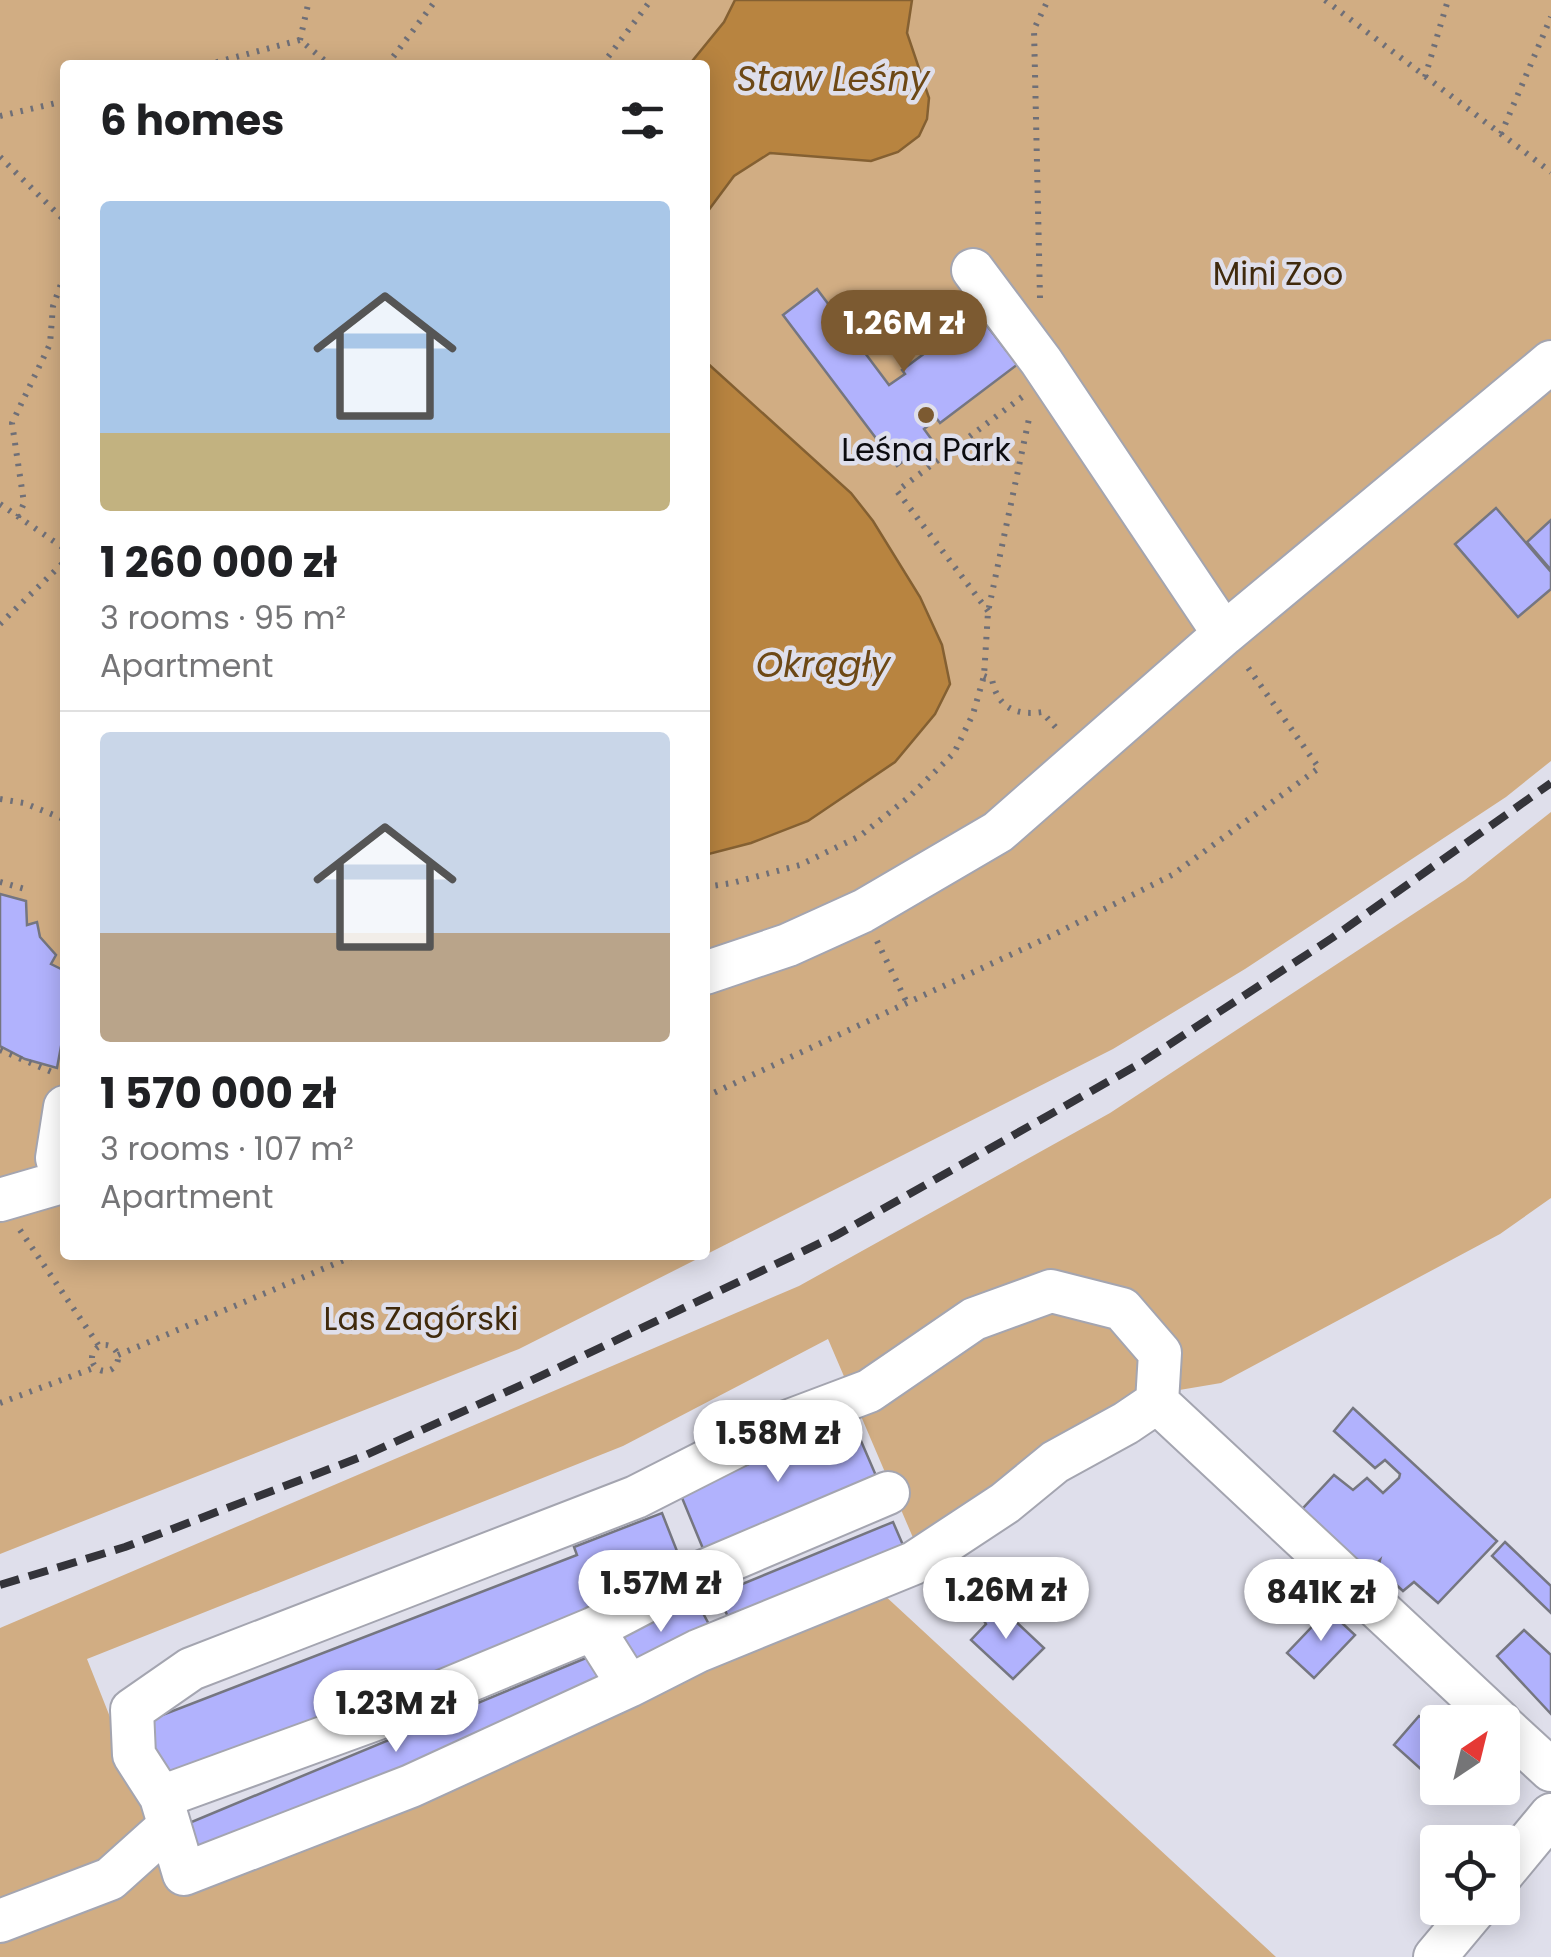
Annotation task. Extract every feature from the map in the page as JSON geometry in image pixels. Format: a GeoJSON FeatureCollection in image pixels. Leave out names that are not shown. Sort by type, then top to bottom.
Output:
{"type":"FeatureCollection","features":[{"type":"Feature","properties":{"kind":"lane"},"geometry":{"type":"LineString","coordinates":[[973,270],[1039,373],[1224,634]]}},
{"type":"Feature","properties":{"kind":"lane"},"geometry":{"type":"LineString","coordinates":[[710,971],[788,944],[863,911],[998,832],[1224,634],[1551,362]]}},
{"type":"Feature","properties":{"kind":"lane"},"geometry":{"type":"LineString","coordinates":[[0,1200],[60,1182]]}},
{"type":"Feature","properties":{"kind":"lane"},"geometry":{"type":"LineString","coordinates":[[1051,1291],[1122,1309],[1160,1353],[1157,1402],[1055,1462],[1005,1503],[914,1563],[698,1652],[411,1786],[184,1874],[165,1812],[134,1755],[132,1710],[191,1668],[636,1498],[776,1426],[870,1391],[974,1319],[1051,1291]]}},
{"type":"Feature","properties":{"kind":"lane"},"geometry":{"type":"LineString","coordinates":[[1157,1402],[1481,1705]]}},
{"type":"Feature","properties":{"kind":"lane"},"geometry":{"type":"LineString","coordinates":[[0,1921],[110,1879],[165,1812],[593,1629],[702,1572],[888,1493]]}},
{"type":"Feature","properties":{"kind":"lane"},"geometry":{"type":"LineString","coordinates":[[593,1629],[629,1686]]}},
{"type":"Feature","properties":{"kind":"lane"},"geometry":{"type":"LineString","coordinates":[[1520,1741],[1551,1770]]}},
{"type":"Feature","properties":{"kind":"lane"},"geometry":{"type":"LineString","coordinates":[[1520,1852],[1551,1814]]}},
{"type":"Feature","properties":{"kind":"lane"},"geometry":{"type":"LineString","coordinates":[[1435,1957],[1462,1925]]}},
{"type":"Feature","properties":{"kind":"path"},"geometry":{"type":"LineString","coordinates":[[300,40],[310,0]]}},
{"type":"Feature","properties":{"kind":"path"},"geometry":{"type":"LineString","coordinates":[[391,60],[436,0]]}},
{"type":"Feature","properties":{"kind":"path"},"geometry":{"type":"LineString","coordinates":[[606,60],[651,0]]}},
{"type":"Feature","properties":{"kind":"path"},"geometry":{"type":"LineString","coordinates":[[1040,302],[1034,30],[1048,0]]}},
{"type":"Feature","properties":{"kind":"path"},"geometry":{"type":"LineString","coordinates":[[1326,0],[1551,172]]}},
{"type":"Feature","properties":{"kind":"path"},"geometry":{"type":"LineString","coordinates":[[1426,77],[1448,0]]}},
{"type":"Feature","properties":{"kind":"path"},"geometry":{"type":"LineString","coordinates":[[1502,134],[1551,16]]}},
{"type":"Feature","properties":{"kind":"path"},"geometry":{"type":"LineString","coordinates":[[225,60],[300,40]]}},
{"type":"Feature","properties":{"kind":"path"},"geometry":{"type":"LineString","coordinates":[[300,40],[324,60]]}},
{"type":"Feature","properties":{"kind":"path"},"geometry":{"type":"LineString","coordinates":[[0,116],[60,103]]}},
{"type":"Feature","properties":{"kind":"path"},"geometry":{"type":"LineString","coordinates":[[0,157],[60,217]]}},
{"type":"Feature","properties":{"kind":"path"},"geometry":{"type":"LineString","coordinates":[[18,517],[24,502],[12,424],[50,344],[53,306],[60,286]]}},
{"type":"Feature","properties":{"kind":"path"},"geometry":{"type":"LineString","coordinates":[[988,612],[897,492],[1039,373]]}},
{"type":"Feature","properties":{"kind":"path"},"geometry":{"type":"LineString","coordinates":[[710,886],[800,865],[860,836],[909,797],[954,753],[984,676],[988,612],[1039,373]]}},
{"type":"Feature","properties":{"kind":"path"},"geometry":{"type":"LineString","coordinates":[[0,504],[60,546]]}},
{"type":"Feature","properties":{"kind":"path"},"geometry":{"type":"LineString","coordinates":[[0,624],[60,566]]}},
{"type":"Feature","properties":{"kind":"path"},"geometry":{"type":"LineString","coordinates":[[710,1096],[1172,875],[1319,768],[1224,634]]}},
{"type":"Feature","properties":{"kind":"path"},"geometry":{"type":"LineString","coordinates":[[984,676],[992,679],[995,694],[1003,705],[1016,712],[1042,712],[1082,758]]}},
{"type":"Feature","properties":{"kind":"path"},"geometry":{"type":"LineString","coordinates":[[0,799],[24,802],[60,818]]}},
{"type":"Feature","properties":{"kind":"path"},"geometry":{"type":"LineString","coordinates":[[0,882],[25,890]]}},
{"type":"Feature","properties":{"kind":"path"},"geometry":{"type":"LineString","coordinates":[[863,911],[906,1004]]}},
{"type":"Feature","properties":{"kind":"path"},"geometry":{"type":"LineString","coordinates":[[0,1050],[60,1074]]}},
{"type":"Feature","properties":{"kind":"path"},"geometry":{"type":"LineString","coordinates":[[0,1200],[99,1346]]}},
{"type":"Feature","properties":{"kind":"path"},"geometry":{"type":"LineString","coordinates":[[118,1355],[344,1260]]}},
{"type":"Feature","properties":{"kind":"path"},"geometry":{"type":"LineString","coordinates":[[99,1346],[110,1346],[118,1355],[118,1364],[104,1371],[96,1367],[92,1354],[99,1346]]}},
{"type":"Feature","properties":{"kind":"path"},"geometry":{"type":"LineString","coordinates":[[0,1403],[96,1367]]}},
{"type":"Feature","properties":{"kind":"green space"},"geometry":{"type":"Polygon","coordinates":[[[0,0],[1551,0],[1551,761],[1506,797],[1245,969],[1113,1049],[710,1253],[710,60],[60,60],[60,1260],[695,1260],[519,1349],[0,1554],[0,0]]]}},
{"type":"Feature","properties":{"kind":"green space"},"geometry":{"type":"Polygon","coordinates":[[[1551,812],[1551,1198],[1500,1234],[1221,1383],[1120,1400],[1023,1466],[917,1547],[828,1339],[623,1446],[87,1659],[179,1891],[882,1593],[1276,1957],[0,1957],[0,1628],[799,1286],[1110,1113],[1465,880],[1551,812]]]}},
{"type":"Feature","properties":{"kind":"water","name":"Staw Leśny"},"geometry":{"type":"Polygon","coordinates":[[[735,0],[912,0],[907,33],[929,98],[927,119],[919,136],[898,152],[871,161],[770,153],[734,176],[710,208],[710,60],[693,60],[724,22],[735,0]]]}},
{"type":"Feature","properties":{"kind":"water","name":"Okrągły"},"geometry":{"type":"Polygon","coordinates":[[[710,366],[851,493],[873,521],[920,597],[942,645],[950,684],[935,714],[895,762],[808,821],[710,854],[710,366]]]}},
{"type":"Feature","properties":{"kind":"building"},"geometry":{"type":"Polygon","coordinates":[[[817,289],[889,385],[905,374],[902,370],[978,314],[1006,350],[1015,344],[1026,358],[940,423],[937,419],[924,429],[932,440],[897,466],[783,315],[817,289]]]}},
{"type":"Feature","properties":{"kind":"building"},"geometry":{"type":"Polygon","coordinates":[[[1496,508],[1551,572],[1551,589],[1518,617],[1455,544],[1496,508]]]}},
{"type":"Feature","properties":{"kind":"building"},"geometry":{"type":"Polygon","coordinates":[[[1551,520],[1551,570],[1527,542],[1551,520]]]}},
{"type":"Feature","properties":{"kind":"building"},"geometry":{"type":"Polygon","coordinates":[[[0,894],[26,901],[27,925],[37,922],[40,937],[56,955],[51,964],[60,968],[57,1068],[25,1059],[0,1046],[0,894]]]}},
{"type":"Feature","properties":{"kind":"building"},"geometry":{"type":"Polygon","coordinates":[[[1353,1408],[1497,1541],[1438,1603],[1414,1582],[1403,1591],[1378,1568],[1380,1560],[1358,1582],[1291,1521],[1334,1475],[1353,1490],[1367,1478],[1383,1493],[1399,1478],[1400,1474],[1385,1460],[1375,1468],[1334,1431],[1353,1408]]]}},
{"type":"Feature","properties":{"kind":"building"},"geometry":{"type":"Polygon","coordinates":[[[852,1420],[877,1478],[704,1551],[680,1493],[852,1420]]]}},
{"type":"Feature","properties":{"kind":"building"},"geometry":{"type":"Polygon","coordinates":[[[662,1513],[684,1569],[598,1613],[161,1778],[139,1724],[577,1555],[574,1547],[662,1513]]]}},
{"type":"Feature","properties":{"kind":"building"},"geometry":{"type":"Polygon","coordinates":[[[893,1522],[906,1552],[731,1624],[718,1594],[893,1522]]]}},
{"type":"Feature","properties":{"kind":"building"},"geometry":{"type":"Polygon","coordinates":[[[1505,1542],[1551,1586],[1551,1613],[1492,1556],[1505,1542]]]}},
{"type":"Feature","properties":{"kind":"building"},"geometry":{"type":"Polygon","coordinates":[[[697,1602],[712,1630],[625,1669],[610,1640],[697,1602]]]}},
{"type":"Feature","properties":{"kind":"building"},"geometry":{"type":"Polygon","coordinates":[[[996,1603],[1044,1648],[1013,1679],[971,1640],[986,1624],[981,1616],[996,1603]]]}},
{"type":"Feature","properties":{"kind":"building"},"geometry":{"type":"Polygon","coordinates":[[[1328,1610],[1355,1635],[1314,1678],[1287,1653],[1328,1610]]]}},
{"type":"Feature","properties":{"kind":"building"},"geometry":{"type":"Polygon","coordinates":[[[1524,1630],[1551,1655],[1551,1714],[1497,1656],[1524,1630]]]}},
{"type":"Feature","properties":{"kind":"building"},"geometry":{"type":"Polygon","coordinates":[[[598,1653],[610,1684],[194,1857],[182,1826],[598,1653]]]}},
{"type":"Feature","properties":{"kind":"building"},"geometry":{"type":"Polygon","coordinates":[[[1420,1716],[1420,1768],[1394,1745],[1420,1716]]]}},
{"type":"Feature","properties":{"kind":"railway"},"geometry":{"type":"LineString","coordinates":[[0,1585],[125,1547],[366,1455],[835,1236],[1141,1063],[1332,938],[1551,783]]}},
{"type":"Feature","properties":{"kind":"place","name":"Leśna Park"},"geometry":{"type":"Point","coordinates":[926,415]}},
{"type":"Feature","properties":{"kind":"park label","name":"Mini Zoo"},"geometry":{"type":"Point","coordinates":[1278,274]}},
{"type":"Feature","properties":{"kind":"park label","name":"Las Zagórski"},"geometry":{"type":"Point","coordinates":[421,1319]}}]}
